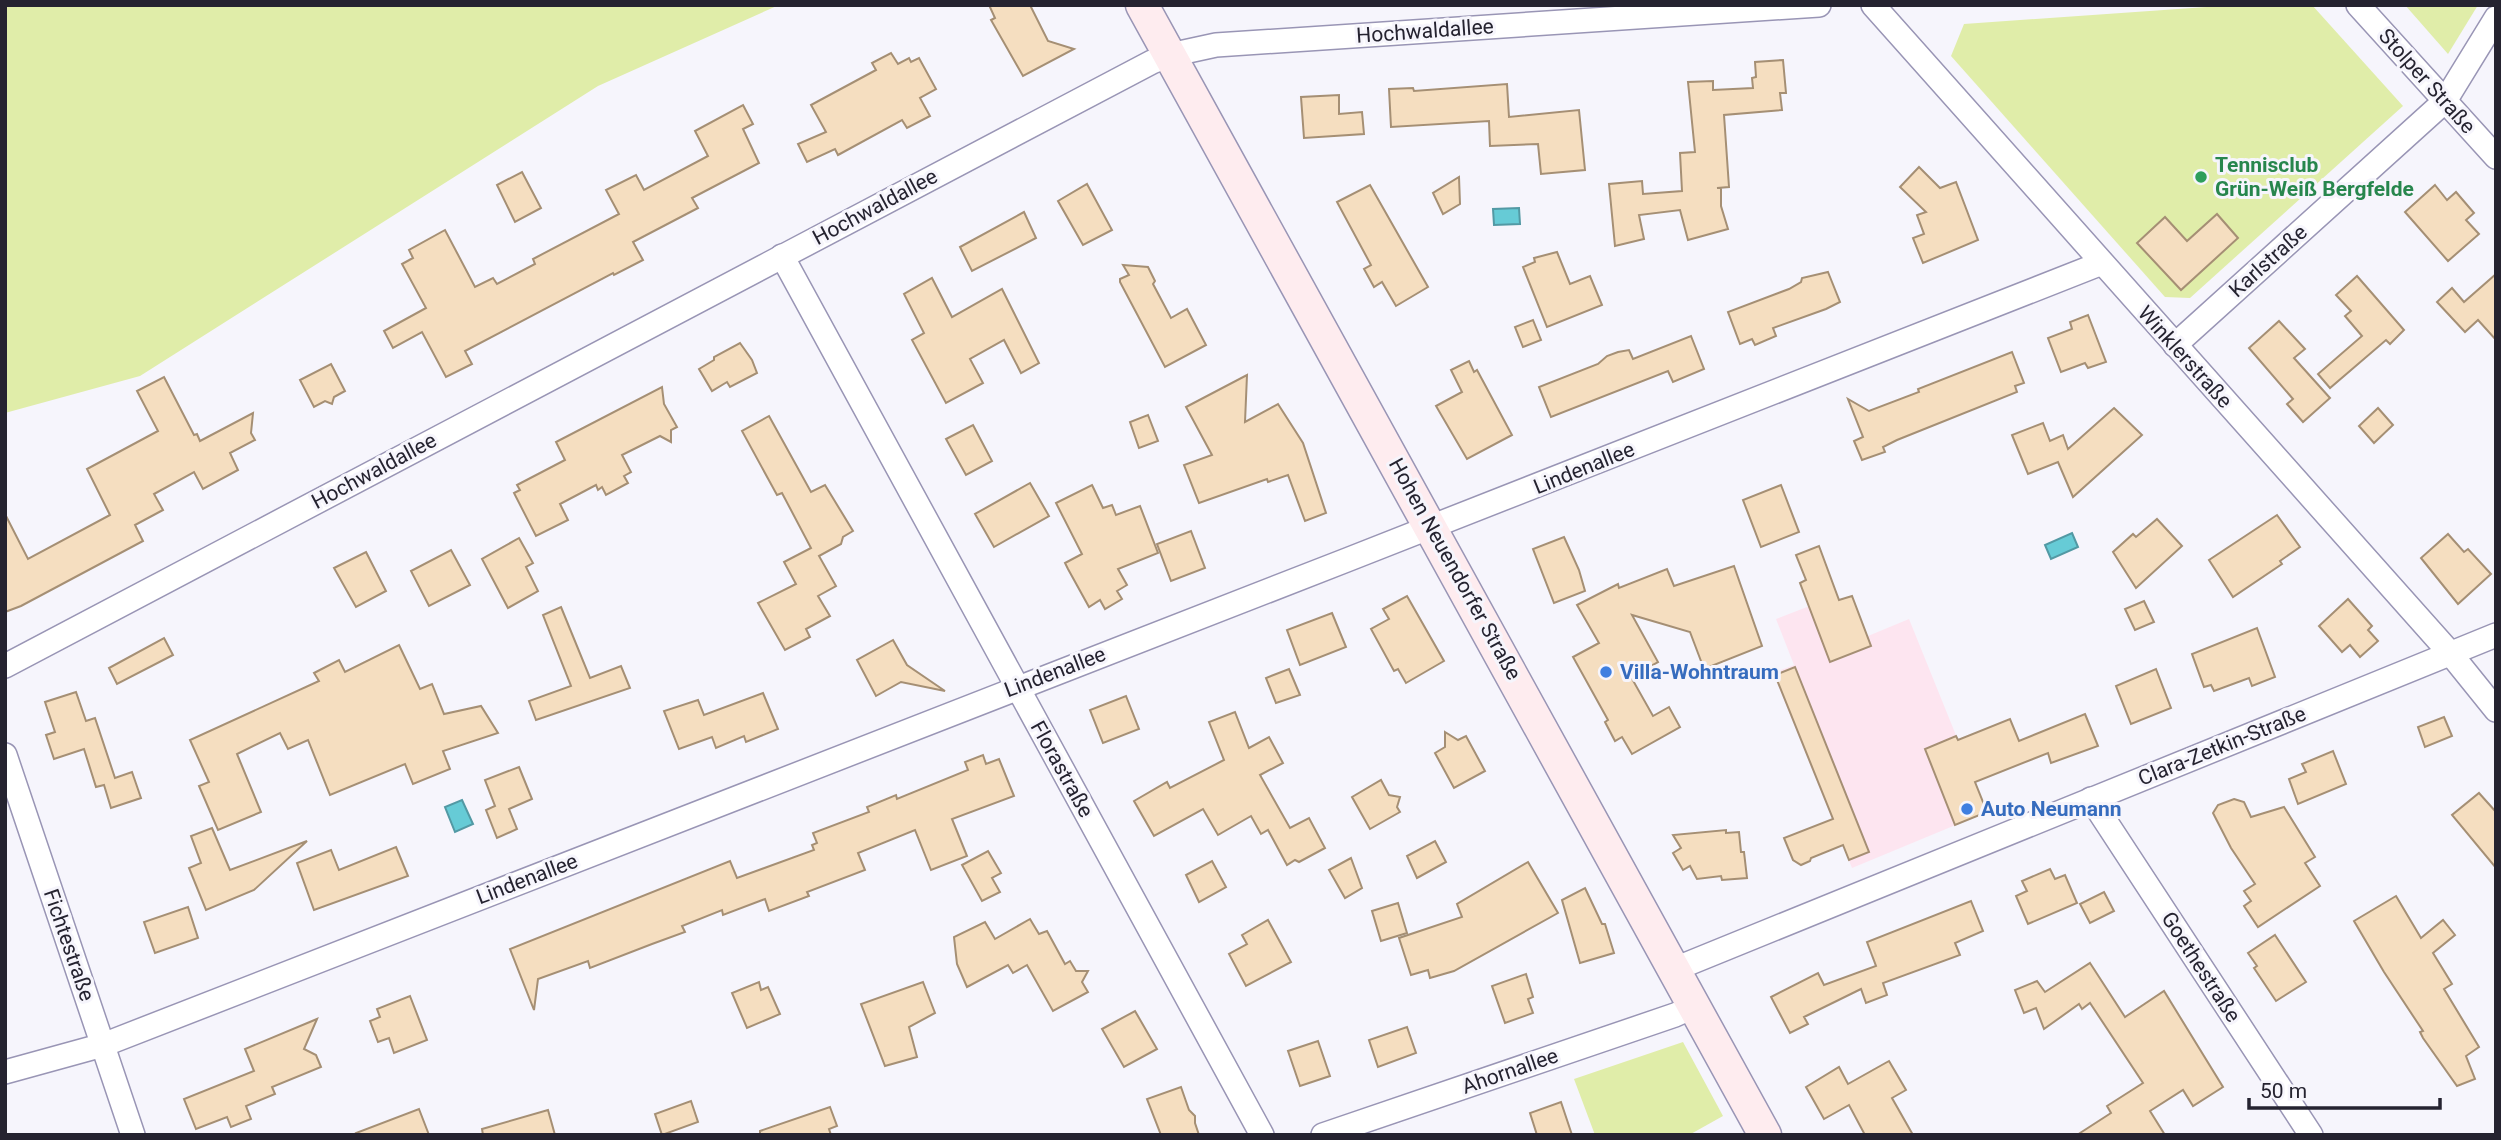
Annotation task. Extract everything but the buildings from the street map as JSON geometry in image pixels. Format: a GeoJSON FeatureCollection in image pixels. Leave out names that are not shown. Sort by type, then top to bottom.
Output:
{"type":"FeatureCollection","features":[{"type":"Feature","properties":{"kind":"main road","name":"Hohen Neuendorfer Straße"},"geometry":{"type":"LineString","coordinates":[[1142,5],[1433,528],[1765,1135]]}},
{"type":"Feature","properties":{"kind":"street","name":"Hochwaldallee"},"geometry":{"type":"LineString","coordinates":[[5,666],[1144,66],[1170,55],[1216,45],[1819,5]]}},
{"type":"Feature","properties":{"kind":"street","name":"Winklerstraße"},"geometry":{"type":"LineString","coordinates":[[1873,5],[2450,653],[2496,710]]}},
{"type":"Feature","properties":{"kind":"street","name":"Stolper Straße"},"geometry":{"type":"LineString","coordinates":[[2358,5],[2496,157]]}},
{"type":"Feature","properties":{"kind":"street","name":"Karlstraße"},"geometry":{"type":"LineString","coordinates":[[2175,345],[2445,101],[2496,18]]}},
{"type":"Feature","properties":{"kind":"street","name":"Florastraße"},"geometry":{"type":"LineString","coordinates":[[782,256],[1262,1135]]}},
{"type":"Feature","properties":{"kind":"street","name":"Lindenallee"},"geometry":{"type":"LineString","coordinates":[[5,1072],[103,1045],[1017,687],[1433,528],[2102,263]]}},
{"type":"Feature","properties":{"kind":"street","name":"Clara-Zetkin-Straße"},"geometry":{"type":"LineString","coordinates":[[1675,969],[2496,635]]}},
{"type":"Feature","properties":{"kind":"street","name":"Fichtestraße"},"geometry":{"type":"LineString","coordinates":[[5,755],[133,1135]]}},
{"type":"Feature","properties":{"kind":"street","name":"Goethestraße"},"geometry":{"type":"LineString","coordinates":[[2091,799],[2311,1135]]}},
{"type":"Feature","properties":{"kind":"street","name":"Ahornallee"},"geometry":{"type":"LineString","coordinates":[[1324,1135],[1695,1006]]}},
{"type":"Feature","properties":{"kind":"shaded area"},"geometry":{"type":"Polygon","coordinates":[[[1838,595],[1856,641],[1909,619],[1987,812],[1852,868],[1773,673],[1794,665],[1776,619],[1838,595]]]}},
{"type":"Feature","properties":{"kind":"green space"},"geometry":{"type":"Polygon","coordinates":[[[5,5],[779,5],[598,86],[140,376],[5,413],[5,5]]]}},
{"type":"Feature","properties":{"kind":"green space","name":"Tennisclub Grün-Weiß Bergfelde"},"geometry":{"type":"Polygon","coordinates":[[[2235,5],[2312,5],[2403,106],[2190,298],[2165,297],[1951,56],[1964,24],[2235,5]]]}},
{"type":"Feature","properties":{"kind":"green space"},"geometry":{"type":"Polygon","coordinates":[[[2405,5],[2478,5],[2448,54],[2405,5]]]}},
{"type":"Feature","properties":{"kind":"green space"},"geometry":{"type":"Polygon","coordinates":[[[1683,1042],[1723,1116],[1689,1135],[1595,1135],[1574,1079],[1683,1042]]]}},
{"type":"Feature","properties":{"kind":"water"},"geometry":{"type":"Polygon","coordinates":[[[1519,208],[1520,224],[1494,225],[1493,209],[1519,208]]]}},
{"type":"Feature","properties":{"kind":"water"},"geometry":{"type":"Polygon","coordinates":[[[2072,533],[2078,547],[2051,559],[2045,545],[2072,533]]]}},
{"type":"Feature","properties":{"kind":"water"},"geometry":{"type":"Polygon","coordinates":[[[462,800],[473,824],[455,832],[445,807],[462,800]]]}},
{"type":"Feature","properties":{"kind":"place","name":"Tennisclub Grün-Weiß Bergfelde"},"geometry":{"type":"Point","coordinates":[2201,177]}},
{"type":"Feature","properties":{"kind":"place","name":"Villa-Wohntraum"},"geometry":{"type":"Point","coordinates":[1606,672]}},
{"type":"Feature","properties":{"kind":"place","name":"Auto Neumann"},"geometry":{"type":"Point","coordinates":[1967,809]}}]}
